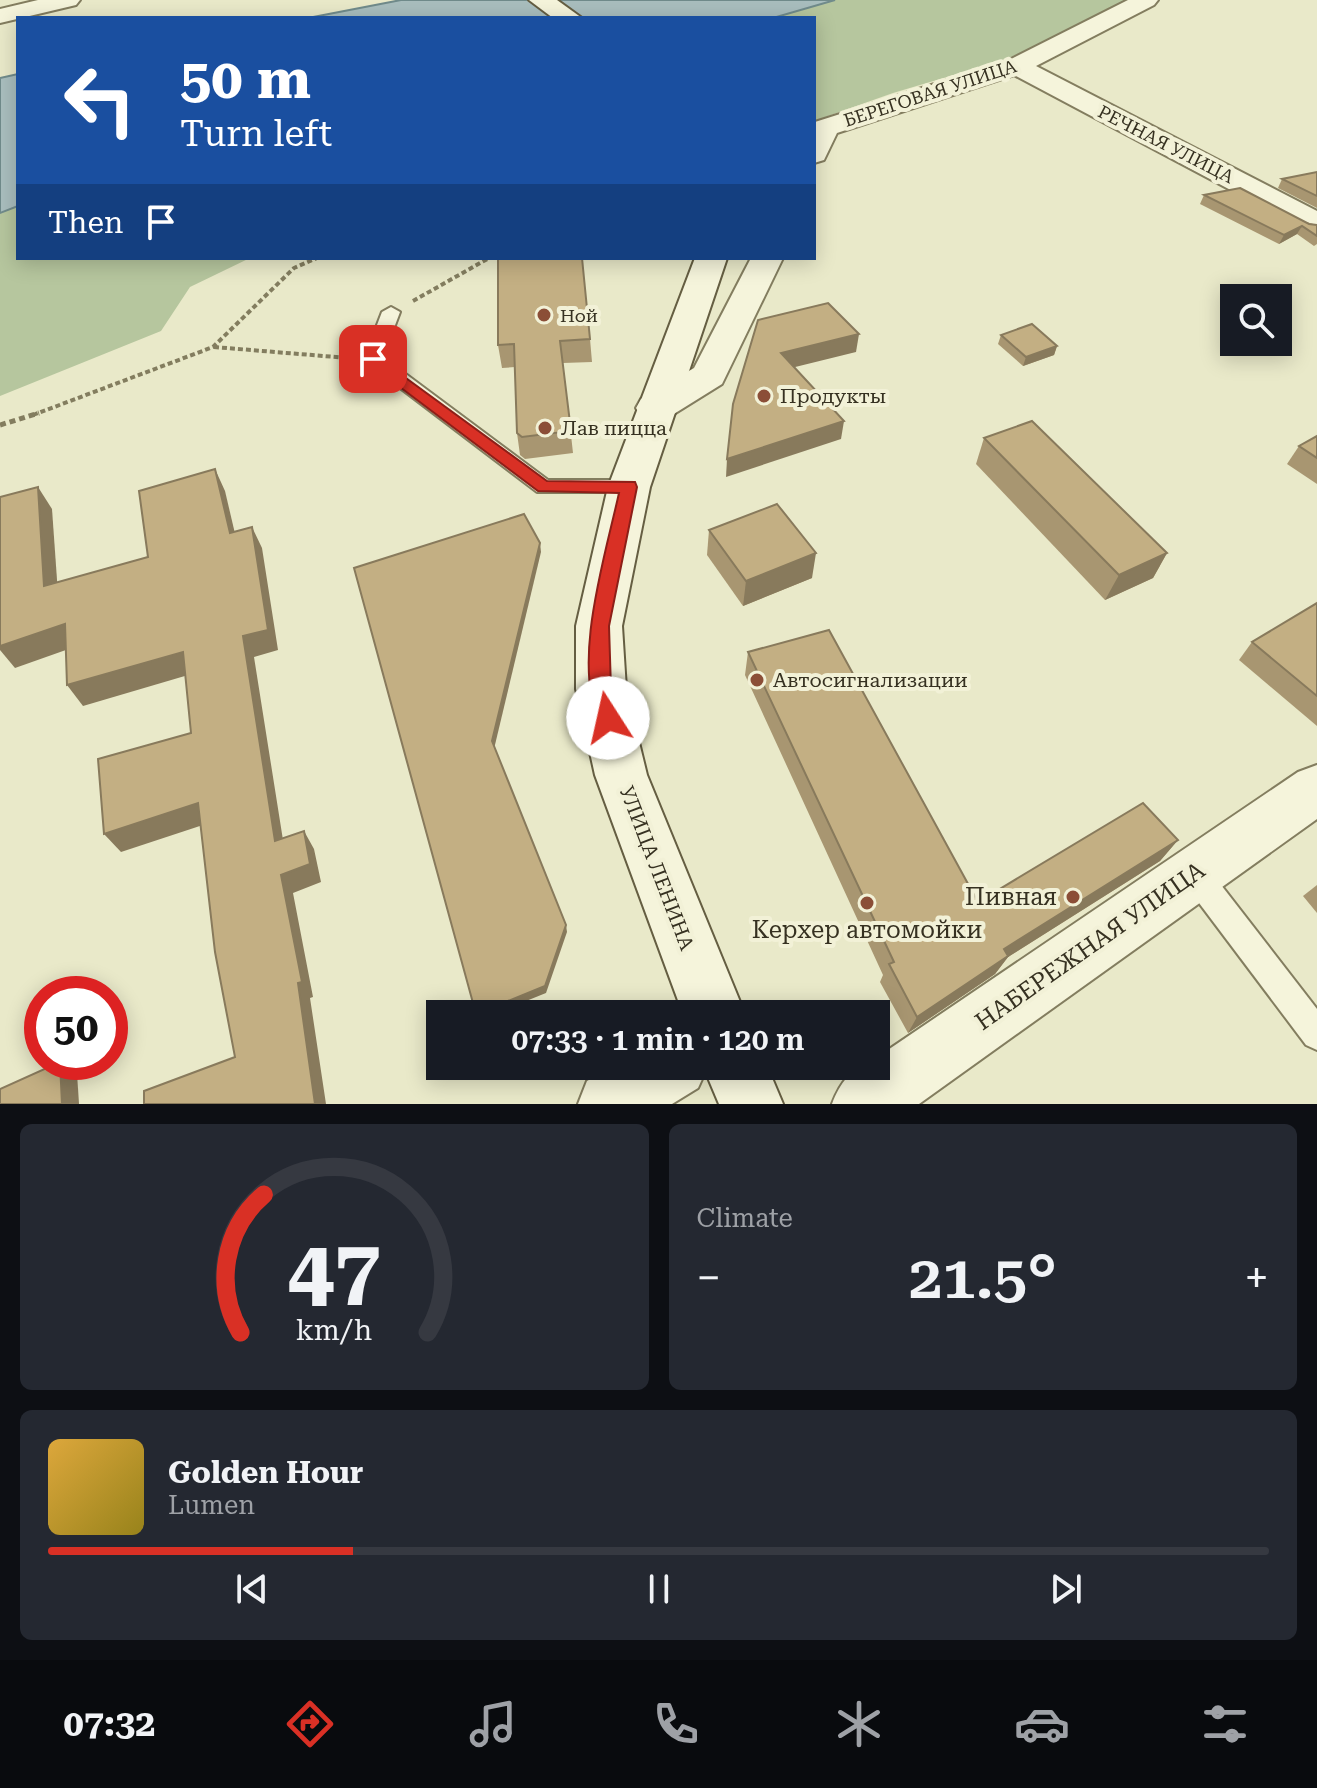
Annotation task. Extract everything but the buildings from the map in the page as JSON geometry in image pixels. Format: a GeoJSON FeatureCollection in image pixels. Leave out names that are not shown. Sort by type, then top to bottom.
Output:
{"type":"FeatureCollection","features":[{"type":"Feature","properties":{"kind":"street"},"geometry":{"type":"LineString","coordinates":[[0,16],[68,0]]}},
{"type":"Feature","properties":{"kind":"street"},"geometry":{"type":"LineString","coordinates":[[541,0],[567,16]]}},
{"type":"Feature","properties":{"kind":"street","name":"БЕРЕГОВАЯ УЛИЦА"},"geometry":{"type":"LineString","coordinates":[[816,149],[825,128],[1016,66],[1146,0]]}},
{"type":"Feature","properties":{"kind":"street","name":"РЕЧНАЯ УЛИЦА"},"geometry":{"type":"LineString","coordinates":[[1016,66],[1317,223]]}},
{"type":"Feature","properties":{"kind":"street","name":"УЛИЦА ЛЕНИНА"},"geometry":{"type":"LineString","coordinates":[[709,1000],[621,775],[601,689],[599,626],[629,487],[710,260]]}},
{"type":"Feature","properties":{"kind":"street"},"geometry":{"type":"LineString","coordinates":[[655,408],[709,376],[766,260]]}},
{"type":"Feature","properties":{"kind":"street","name":"НАБЕРЕЖНАЯ УЛИЦА"},"geometry":{"type":"LineString","coordinates":[[864,1104],[1317,789]]}},
{"type":"Feature","properties":{"kind":"street"},"geometry":{"type":"LineString","coordinates":[[610,1104],[652,1080]]}},
{"type":"Feature","properties":{"kind":"street"},"geometry":{"type":"LineString","coordinates":[[741,1080],[751,1104]]}},
{"type":"Feature","properties":{"kind":"lane"},"geometry":{"type":"LineString","coordinates":[[391,312],[373,359],[544,487],[629,487]]}},
{"type":"Feature","properties":{"kind":"lane"},"geometry":{"type":"LineString","coordinates":[[1194,873],[1317,1034]]}},
{"type":"Feature","properties":{"kind":"path"},"geometry":{"type":"LineString","coordinates":[[0,425],[63,405],[213,347],[294,268],[312,260]]}},
{"type":"Feature","properties":{"kind":"path"},"geometry":{"type":"LineString","coordinates":[[391,312],[485,260]]}},
{"type":"Feature","properties":{"kind":"path"},"geometry":{"type":"LineString","coordinates":[[213,347],[373,359]]}},
{"type":"Feature","properties":{"kind":"green space"},"geometry":{"type":"Polygon","coordinates":[[[835,0],[1140,0],[1004,60],[893,93],[816,120],[816,16],[780,16],[835,0]]]}},
{"type":"Feature","properties":{"kind":"green space"},"geometry":{"type":"Polygon","coordinates":[[[16,207],[16,260],[246,260],[190,287],[161,331],[0,396],[0,213],[16,207]]]}},
{"type":"Feature","properties":{"kind":"shaded area"},"geometry":{"type":"Polygon","coordinates":[[[401,0],[835,0],[780,16],[318,16],[401,0]]]}},
{"type":"Feature","properties":{"kind":"shaded area"},"geometry":{"type":"Polygon","coordinates":[[[16,74],[16,207],[0,213],[0,78],[16,74]]]}},
{"type":"Feature","properties":{"kind":"place","name":"Ной"},"geometry":{"type":"Point","coordinates":[544,315]}},
{"type":"Feature","properties":{"kind":"place","name":"Продукты"},"geometry":{"type":"Point","coordinates":[764,396]}},
{"type":"Feature","properties":{"kind":"place","name":"Лав пицца"},"geometry":{"type":"Point","coordinates":[545,428]}},
{"type":"Feature","properties":{"kind":"place","name":"Автосигнализации"},"geometry":{"type":"Point","coordinates":[757,680]}},
{"type":"Feature","properties":{"kind":"place","name":"Пивная"},"geometry":{"type":"Point","coordinates":[1073,897]}},
{"type":"Feature","properties":{"kind":"place","name":"Керхер автомойки"},"geometry":{"type":"Point","coordinates":[867,903]}},
{"type":"Feature","properties":{"kind":"route"},"geometry":{"type":"LineString","coordinates":[[373,359],[544,487],[629,487],[599,626],[601,689],[608,718]]}}]}
